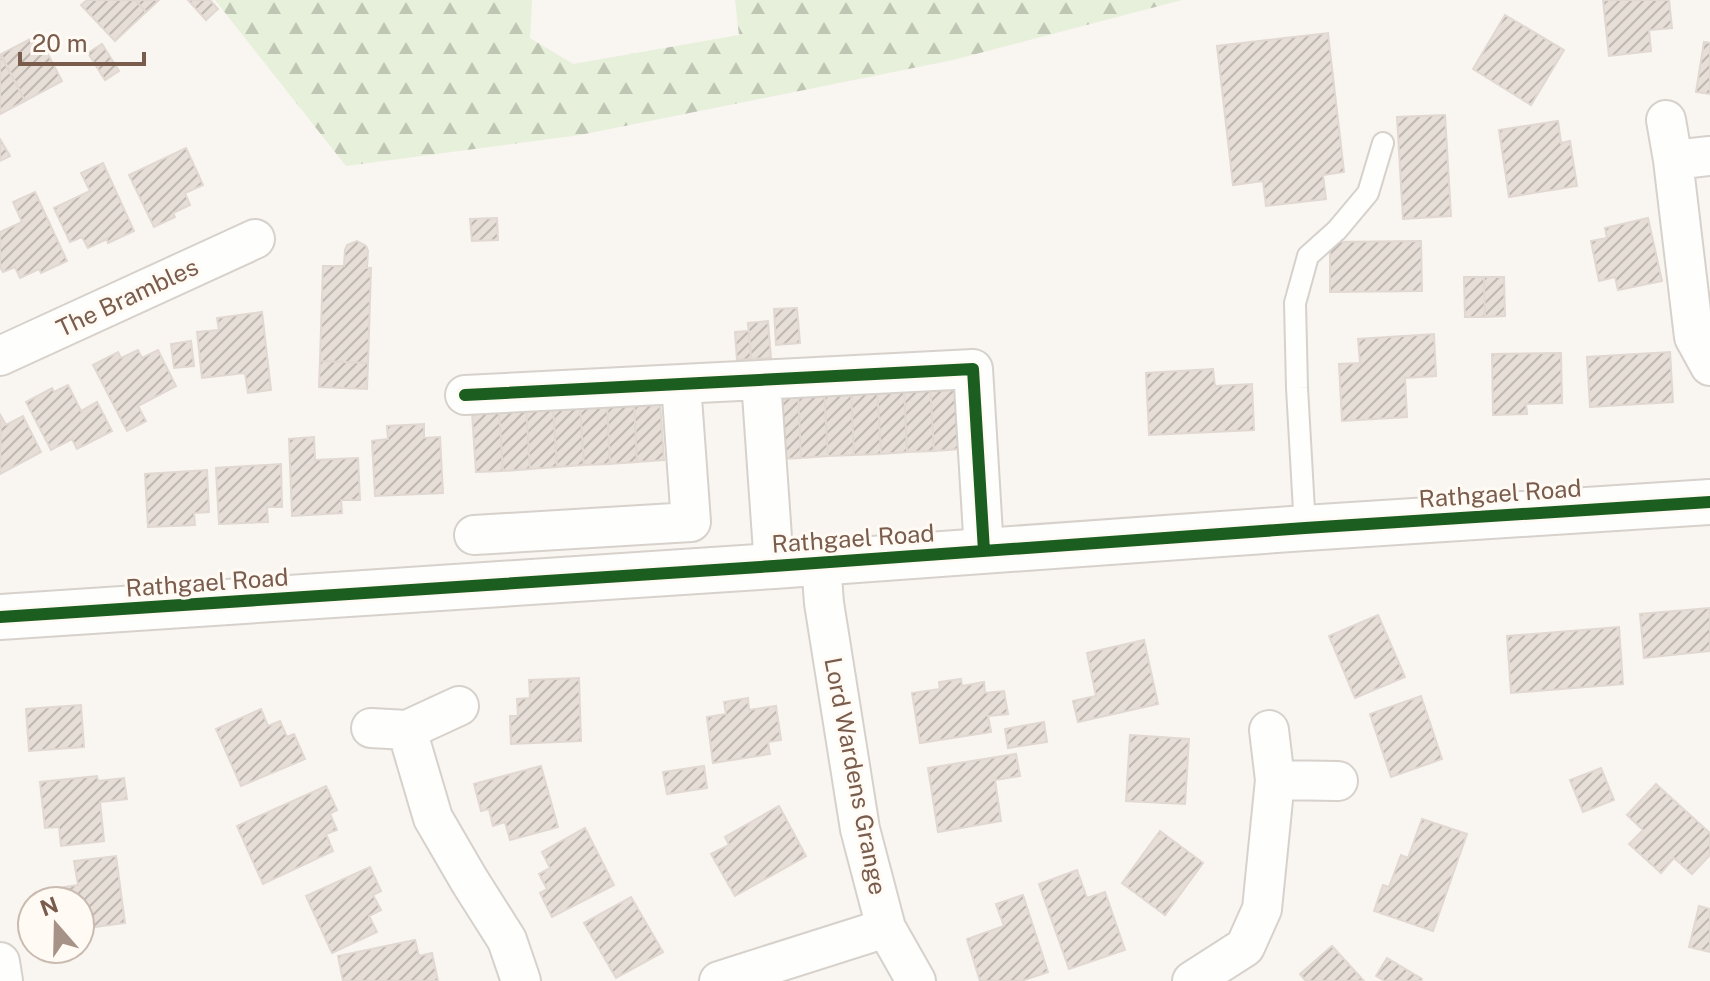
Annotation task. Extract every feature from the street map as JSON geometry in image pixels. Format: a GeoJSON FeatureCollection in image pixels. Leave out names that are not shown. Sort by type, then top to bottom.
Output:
{"type":"FeatureCollection","features":[{"type":"Feature","properties":{"kind":"street"},"geometry":{"type":"LineString","coordinates":[[1666,120],[1691,158],[1694,337],[1710,366]]}},
{"type":"Feature","properties":{"kind":"street","name":"The Brambles"},"geometry":{"type":"LineString","coordinates":[[0,356],[255,239]]}},
{"type":"Feature","properties":{"kind":"street"},"geometry":{"type":"LineString","coordinates":[[465,395],[973,369],[984,551]]}},
{"type":"Feature","properties":{"kind":"street"},"geometry":{"type":"LineString","coordinates":[[761,380],[774,566]]}},
{"type":"Feature","properties":{"kind":"street"},"geometry":{"type":"LineString","coordinates":[[474,535],[691,522],[681,384]]}},
{"type":"Feature","properties":{"kind":"street","name":"Rathgael Road"},"geometry":{"type":"LineString","coordinates":[[0,617],[1710,502]]}},
{"type":"Feature","properties":{"kind":"street","name":"Lord Wardens Grange"},"geometry":{"type":"LineString","coordinates":[[821,563],[824,603],[860,829],[886,928],[916,981]]}},
{"type":"Feature","properties":{"kind":"street"},"geometry":{"type":"LineString","coordinates":[[459,706],[389,729],[433,818],[507,940],[521,981]]}},
{"type":"Feature","properties":{"kind":"street"},"geometry":{"type":"LineString","coordinates":[[1192,981],[1245,947],[1262,909],[1275,780],[1269,730]]}},
{"type":"Feature","properties":{"kind":"street"},"geometry":{"type":"LineString","coordinates":[[1275,780],[1338,781]]}},
{"type":"Feature","properties":{"kind":"street"},"geometry":{"type":"LineString","coordinates":[[719,981],[886,928]]}},
{"type":"Feature","properties":{"kind":"street"},"geometry":{"type":"LineString","coordinates":[[0,962],[3,981]]}},
{"type":"Feature","properties":{"kind":"lane"},"geometry":{"type":"LineString","coordinates":[[1305,528],[1295,303],[1308,256],[1337,230],[1368,193],[1383,143]]}},
{"type":"Feature","properties":{"kind":"green space"},"geometry":{"type":"Polygon","coordinates":[[[215,0],[532,0],[530,38],[573,64],[739,35],[735,0],[1182,0],[953,60],[580,135],[346,166],[215,0]]]}},
{"type":"Feature","properties":{"kind":"building"},"geometry":{"type":"Polygon","coordinates":[[[87,0],[135,0],[146,12],[115,41],[81,5],[87,0]]]}},
{"type":"Feature","properties":{"kind":"building"},"geometry":{"type":"Polygon","coordinates":[[[135,0],[159,0],[146,12],[135,0]]]}},
{"type":"Feature","properties":{"kind":"building"},"geometry":{"type":"Polygon","coordinates":[[[188,0],[210,0],[218,9],[206,20],[188,0]]]}},
{"type":"Feature","properties":{"kind":"building"},"geometry":{"type":"Polygon","coordinates":[[[1603,0],[1669,0],[1672,28],[1649,30],[1651,51],[1609,56],[1603,0]]]}},
{"type":"Feature","properties":{"kind":"building"},"geometry":{"type":"Polygon","coordinates":[[[1505,15],[1564,50],[1531,105],[1473,69],[1505,15]]]}},
{"type":"Feature","properties":{"kind":"building"},"geometry":{"type":"Polygon","coordinates":[[[1328,33],[1344,172],[1323,175],[1326,199],[1266,206],[1263,181],[1233,185],[1217,46],[1328,33]]]}},
{"type":"Feature","properties":{"kind":"building"},"geometry":{"type":"Polygon","coordinates":[[[38,35],[62,81],[25,101],[1,54],[38,35]]]}},
{"type":"Feature","properties":{"kind":"building"},"geometry":{"type":"Polygon","coordinates":[[[1704,42],[1710,43],[1710,94],[1696,92],[1704,42]]]}},
{"type":"Feature","properties":{"kind":"building"},"geometry":{"type":"Polygon","coordinates":[[[102,44],[119,71],[105,80],[88,53],[102,44]]]}},
{"type":"Feature","properties":{"kind":"building"},"geometry":{"type":"Polygon","coordinates":[[[0,54],[25,101],[0,114],[0,54]]]}},
{"type":"Feature","properties":{"kind":"building"},"geometry":{"type":"Polygon","coordinates":[[[1445,115],[1451,216],[1403,219],[1397,117],[1445,115]]]}},
{"type":"Feature","properties":{"kind":"building"},"geometry":{"type":"Polygon","coordinates":[[[1558,121],[1561,143],[1570,141],[1577,186],[1509,197],[1499,130],[1558,121]]]}},
{"type":"Feature","properties":{"kind":"building"},"geometry":{"type":"Polygon","coordinates":[[[0,139],[10,156],[0,161],[0,139]]]}},
{"type":"Feature","properties":{"kind":"building"},"geometry":{"type":"Polygon","coordinates":[[[186,148],[203,185],[185,193],[190,205],[173,213],[175,217],[154,227],[129,175],[186,148]]]}},
{"type":"Feature","properties":{"kind":"building"},"geometry":{"type":"Polygon","coordinates":[[[103,163],[134,231],[88,248],[82,237],[70,242],[54,208],[90,191],[81,173],[103,163]]]}},
{"type":"Feature","properties":{"kind":"building"},"geometry":{"type":"Polygon","coordinates":[[[35,192],[67,261],[41,273],[39,269],[20,278],[15,267],[3,272],[0,267],[0,232],[22,222],[13,202],[35,192]]]}},
{"type":"Feature","properties":{"kind":"building"},"geometry":{"type":"Polygon","coordinates":[[[497,218],[498,240],[472,241],[470,219],[497,218]]]}},
{"type":"Feature","properties":{"kind":"building"},"geometry":{"type":"Polygon","coordinates":[[[1648,218],[1662,281],[1618,290],[1615,277],[1599,281],[1591,241],[1607,238],[1605,228],[1648,218]]]}},
{"type":"Feature","properties":{"kind":"building"},"geometry":{"type":"Polygon","coordinates":[[[357,241],[366,246],[367,268],[371,268],[368,363],[320,361],[323,266],[344,266],[347,245],[357,241]]]}},
{"type":"Feature","properties":{"kind":"building"},"geometry":{"type":"Polygon","coordinates":[[[1421,241],[1422,291],[1330,292],[1330,242],[1421,241]]]}},
{"type":"Feature","properties":{"kind":"building"},"geometry":{"type":"Polygon","coordinates":[[[1464,277],[1484,277],[1485,317],[1465,317],[1464,277]]]}},
{"type":"Feature","properties":{"kind":"building"},"geometry":{"type":"Polygon","coordinates":[[[1484,277],[1504,277],[1505,316],[1485,317],[1484,277]]]}},
{"type":"Feature","properties":{"kind":"building"},"geometry":{"type":"Polygon","coordinates":[[[797,308],[800,343],[776,345],[774,309],[797,308]]]}},
{"type":"Feature","properties":{"kind":"building"},"geometry":{"type":"Polygon","coordinates":[[[262,312],[271,390],[248,393],[245,373],[202,378],[197,332],[219,330],[217,318],[262,312]]]}},
{"type":"Feature","properties":{"kind":"building"},"geometry":{"type":"Polygon","coordinates":[[[768,321],[771,358],[751,359],[748,323],[768,321]]]}},
{"type":"Feature","properties":{"kind":"building"},"geometry":{"type":"Polygon","coordinates":[[[749,331],[751,359],[737,360],[735,332],[749,331]]]}},
{"type":"Feature","properties":{"kind":"building"},"geometry":{"type":"Polygon","coordinates":[[[1434,334],[1436,376],[1405,378],[1407,417],[1342,421],[1339,364],[1360,363],[1358,339],[1434,334]]]}},
{"type":"Feature","properties":{"kind":"building"},"geometry":{"type":"Polygon","coordinates":[[[191,341],[194,366],[174,368],[171,344],[191,341]]]}},
{"type":"Feature","properties":{"kind":"building"},"geometry":{"type":"Polygon","coordinates":[[[138,350],[142,358],[158,350],[176,386],[138,406],[146,421],[127,431],[93,365],[118,352],[121,358],[138,350]]]}},
{"type":"Feature","properties":{"kind":"building"},"geometry":{"type":"Polygon","coordinates":[[[1670,352],[1673,402],[1590,407],[1587,357],[1670,352]]]}},
{"type":"Feature","properties":{"kind":"building"},"geometry":{"type":"Polygon","coordinates":[[[1561,353],[1562,403],[1526,404],[1527,414],[1493,415],[1492,354],[1561,353]]]}},
{"type":"Feature","properties":{"kind":"building"},"geometry":{"type":"Polygon","coordinates":[[[320,361],[368,363],[367,389],[319,387],[320,361]]]}},
{"type":"Feature","properties":{"kind":"building"},"geometry":{"type":"Polygon","coordinates":[[[1213,369],[1215,386],[1252,384],[1254,430],[1149,435],[1146,373],[1213,369]]]}},
{"type":"Feature","properties":{"kind":"building"},"geometry":{"type":"Polygon","coordinates":[[[957,383],[960,449],[934,451],[930,385],[957,383]]]}},
{"type":"Feature","properties":{"kind":"building"},"geometry":{"type":"Polygon","coordinates":[[[68,385],[81,411],[97,402],[112,431],[77,449],[72,439],[51,450],[26,402],[52,388],[54,392],[68,385]]]}},
{"type":"Feature","properties":{"kind":"building"},"geometry":{"type":"Polygon","coordinates":[[[930,385],[934,451],[907,452],[904,386],[930,385]]]}},
{"type":"Feature","properties":{"kind":"building"},"geometry":{"type":"Polygon","coordinates":[[[904,386],[907,452],[881,454],[877,387],[904,386]]]}},
{"type":"Feature","properties":{"kind":"building"},"geometry":{"type":"Polygon","coordinates":[[[877,387],[881,454],[854,455],[851,389],[877,387]]]}},
{"type":"Feature","properties":{"kind":"building"},"geometry":{"type":"Polygon","coordinates":[[[851,389],[854,455],[828,456],[824,390],[851,389]]]}},
{"type":"Feature","properties":{"kind":"building"},"geometry":{"type":"Polygon","coordinates":[[[824,390],[828,456],[801,458],[798,392],[824,390]]]}},
{"type":"Feature","properties":{"kind":"building"},"geometry":{"type":"Polygon","coordinates":[[[798,392],[801,458],[775,459],[771,393],[798,392]]]}},
{"type":"Feature","properties":{"kind":"building"},"geometry":{"type":"Polygon","coordinates":[[[660,402],[664,460],[637,462],[634,403],[660,402]]]}},
{"type":"Feature","properties":{"kind":"building"},"geometry":{"type":"Polygon","coordinates":[[[634,403],[637,462],[610,464],[607,404],[634,403]]]}},
{"type":"Feature","properties":{"kind":"building"},"geometry":{"type":"Polygon","coordinates":[[[607,404],[610,464],[584,465],[580,406],[607,404]]]}},
{"type":"Feature","properties":{"kind":"building"},"geometry":{"type":"Polygon","coordinates":[[[580,406],[584,465],[557,467],[553,408],[580,406]]]}},
{"type":"Feature","properties":{"kind":"building"},"geometry":{"type":"Polygon","coordinates":[[[553,408],[557,467],[530,469],[526,409],[553,408]]]}},
{"type":"Feature","properties":{"kind":"building"},"geometry":{"type":"Polygon","coordinates":[[[526,409],[530,469],[503,471],[499,411],[526,409]]]}},
{"type":"Feature","properties":{"kind":"building"},"geometry":{"type":"Polygon","coordinates":[[[499,411],[503,471],[476,472],[472,413],[499,411]]]}},
{"type":"Feature","properties":{"kind":"building"},"geometry":{"type":"Polygon","coordinates":[[[1,416],[6,425],[23,416],[41,452],[0,474],[1,416]]]}},
{"type":"Feature","properties":{"kind":"building"},"geometry":{"type":"Polygon","coordinates":[[[424,424],[424,438],[440,437],[443,493],[375,496],[372,441],[388,439],[387,426],[424,424]]]}},
{"type":"Feature","properties":{"kind":"building"},"geometry":{"type":"Polygon","coordinates":[[[314,437],[315,460],[358,458],[360,500],[341,500],[342,513],[292,516],[289,439],[314,437]]]}},
{"type":"Feature","properties":{"kind":"building"},"geometry":{"type":"Polygon","coordinates":[[[281,464],[282,507],[267,507],[268,522],[219,524],[216,468],[281,464]]]}},
{"type":"Feature","properties":{"kind":"building"},"geometry":{"type":"Polygon","coordinates":[[[207,470],[209,512],[194,513],[195,525],[148,527],[145,474],[207,470]]]}},
{"type":"Feature","properties":{"kind":"building"},"geometry":{"type":"Polygon","coordinates":[[[1710,608],[1710,651],[1644,658],[1640,614],[1710,608]]]}},
{"type":"Feature","properties":{"kind":"building"},"geometry":{"type":"Polygon","coordinates":[[[1378,615],[1405,677],[1355,698],[1329,636],[1378,615]]]}},
{"type":"Feature","properties":{"kind":"building"},"geometry":{"type":"Polygon","coordinates":[[[1619,627],[1623,684],[1511,693],[1507,636],[1619,627]]]}},
{"type":"Feature","properties":{"kind":"building"},"geometry":{"type":"Polygon","coordinates":[[[1144,640],[1158,704],[1078,722],[1073,701],[1096,696],[1087,653],[1144,640]]]}},
{"type":"Feature","properties":{"kind":"building"},"geometry":{"type":"Polygon","coordinates":[[[579,678],[581,741],[511,744],[510,716],[518,716],[517,699],[530,698],[529,680],[579,678]]]}},
{"type":"Feature","properties":{"kind":"building"},"geometry":{"type":"Polygon","coordinates":[[[961,679],[962,686],[984,682],[985,693],[1004,691],[1008,714],[988,716],[991,732],[920,743],[912,693],[940,689],[939,682],[961,679]]]}},
{"type":"Feature","properties":{"kind":"building"},"geometry":{"type":"Polygon","coordinates":[[[1421,696],[1442,759],[1391,777],[1370,714],[1421,696]]]}},
{"type":"Feature","properties":{"kind":"building"},"geometry":{"type":"Polygon","coordinates":[[[748,698],[749,710],[776,706],[781,740],[768,742],[770,754],[713,763],[707,717],[726,714],[724,702],[748,698]]]}},
{"type":"Feature","properties":{"kind":"building"},"geometry":{"type":"Polygon","coordinates":[[[81,705],[84,747],[29,751],[26,709],[81,705]]]}},
{"type":"Feature","properties":{"kind":"building"},"geometry":{"type":"Polygon","coordinates":[[[261,709],[268,726],[280,721],[287,737],[294,734],[305,759],[241,786],[216,729],[261,709]]]}},
{"type":"Feature","properties":{"kind":"building"},"geometry":{"type":"Polygon","coordinates":[[[1044,722],[1047,742],[1008,748],[1005,729],[1044,722]]]}},
{"type":"Feature","properties":{"kind":"building"},"geometry":{"type":"Polygon","coordinates":[[[1130,735],[1189,739],[1185,804],[1126,801],[1130,735]]]}},
{"type":"Feature","properties":{"kind":"building"},"geometry":{"type":"Polygon","coordinates":[[[1016,754],[1020,776],[995,780],[1001,821],[938,832],[928,768],[1016,754]]]}},
{"type":"Feature","properties":{"kind":"building"},"geometry":{"type":"Polygon","coordinates":[[[541,766],[558,827],[510,840],[505,822],[493,826],[489,809],[481,811],[474,784],[541,766]]]}},
{"type":"Feature","properties":{"kind":"building"},"geometry":{"type":"Polygon","coordinates":[[[704,766],[707,788],[667,794],[663,772],[704,766]]]}},
{"type":"Feature","properties":{"kind":"building"},"geometry":{"type":"Polygon","coordinates":[[[1601,768],[1614,800],[1583,812],[1570,780],[1601,768]]]}},
{"type":"Feature","properties":{"kind":"building"},"geometry":{"type":"Polygon","coordinates":[[[97,776],[98,781],[124,778],[127,799],[100,802],[104,841],[61,846],[59,827],[45,828],[40,782],[97,776]]]}},
{"type":"Feature","properties":{"kind":"building"},"geometry":{"type":"Polygon","coordinates":[[[1656,784],[1710,833],[1710,855],[1692,874],[1674,858],[1661,873],[1629,844],[1643,830],[1627,815],[1656,784]]]}},
{"type":"Feature","properties":{"kind":"building"},"geometry":{"type":"Polygon","coordinates":[[[326,786],[337,810],[330,814],[337,830],[326,834],[333,851],[263,884],[237,826],[326,786]]]}},
{"type":"Feature","properties":{"kind":"building"},"geometry":{"type":"Polygon","coordinates":[[[779,806],[806,856],[735,896],[711,854],[729,845],[725,837],[779,806]]]}},
{"type":"Feature","properties":{"kind":"building"},"geometry":{"type":"Polygon","coordinates":[[[1422,819],[1467,834],[1433,931],[1374,911],[1383,885],[1389,887],[1401,855],[1408,858],[1422,819]]]}},
{"type":"Feature","properties":{"kind":"building"},"geometry":{"type":"Polygon","coordinates":[[[585,828],[614,885],[552,917],[540,893],[547,889],[539,874],[550,868],[542,852],[585,828]]]}},
{"type":"Feature","properties":{"kind":"building"},"geometry":{"type":"Polygon","coordinates":[[[1160,831],[1203,863],[1165,915],[1122,883],[1160,831]]]}},
{"type":"Feature","properties":{"kind":"building"},"geometry":{"type":"Polygon","coordinates":[[[116,856],[125,923],[96,927],[96,885],[78,885],[74,861],[116,856]]]}},
{"type":"Feature","properties":{"kind":"building"},"geometry":{"type":"Polygon","coordinates":[[[370,867],[381,891],[373,895],[381,910],[369,916],[377,932],[332,953],[306,896],[370,867]]]}},
{"type":"Feature","properties":{"kind":"building"},"geometry":{"type":"Polygon","coordinates":[[[1077,870],[1087,898],[1105,892],[1125,950],[1069,969],[1039,884],[1077,870]]]}},
{"type":"Feature","properties":{"kind":"building"},"geometry":{"type":"Polygon","coordinates":[[[1023,895],[1048,972],[1021,981],[980,981],[967,939],[1004,926],[996,904],[1023,895]]]}},
{"type":"Feature","properties":{"kind":"building"},"geometry":{"type":"Polygon","coordinates":[[[631,897],[663,952],[616,978],[584,923],[631,897]]]}},
{"type":"Feature","properties":{"kind":"building"},"geometry":{"type":"Polygon","coordinates":[[[1699,906],[1710,909],[1710,952],[1689,947],[1699,906]]]}},
{"type":"Feature","properties":{"kind":"building"},"geometry":{"type":"Polygon","coordinates":[[[415,940],[419,956],[432,953],[438,981],[343,981],[338,956],[415,940]]]}},
{"type":"Feature","properties":{"kind":"building"},"geometry":{"type":"Polygon","coordinates":[[[1332,946],[1364,981],[1306,981],[1300,974],[1332,946]]]}},
{"type":"Feature","properties":{"kind":"building"},"geometry":{"type":"Polygon","coordinates":[[[1387,958],[1421,981],[1385,981],[1376,976],[1387,958]]]}},
{"type":"Feature","properties":{"kind":"cycle path"},"geometry":{"type":"LineString","coordinates":[[465,395],[973,369],[984,551]]}},
{"type":"Feature","properties":{"kind":"cycle path"},"geometry":{"type":"LineString","coordinates":[[0,617],[1710,502]]}}]}
